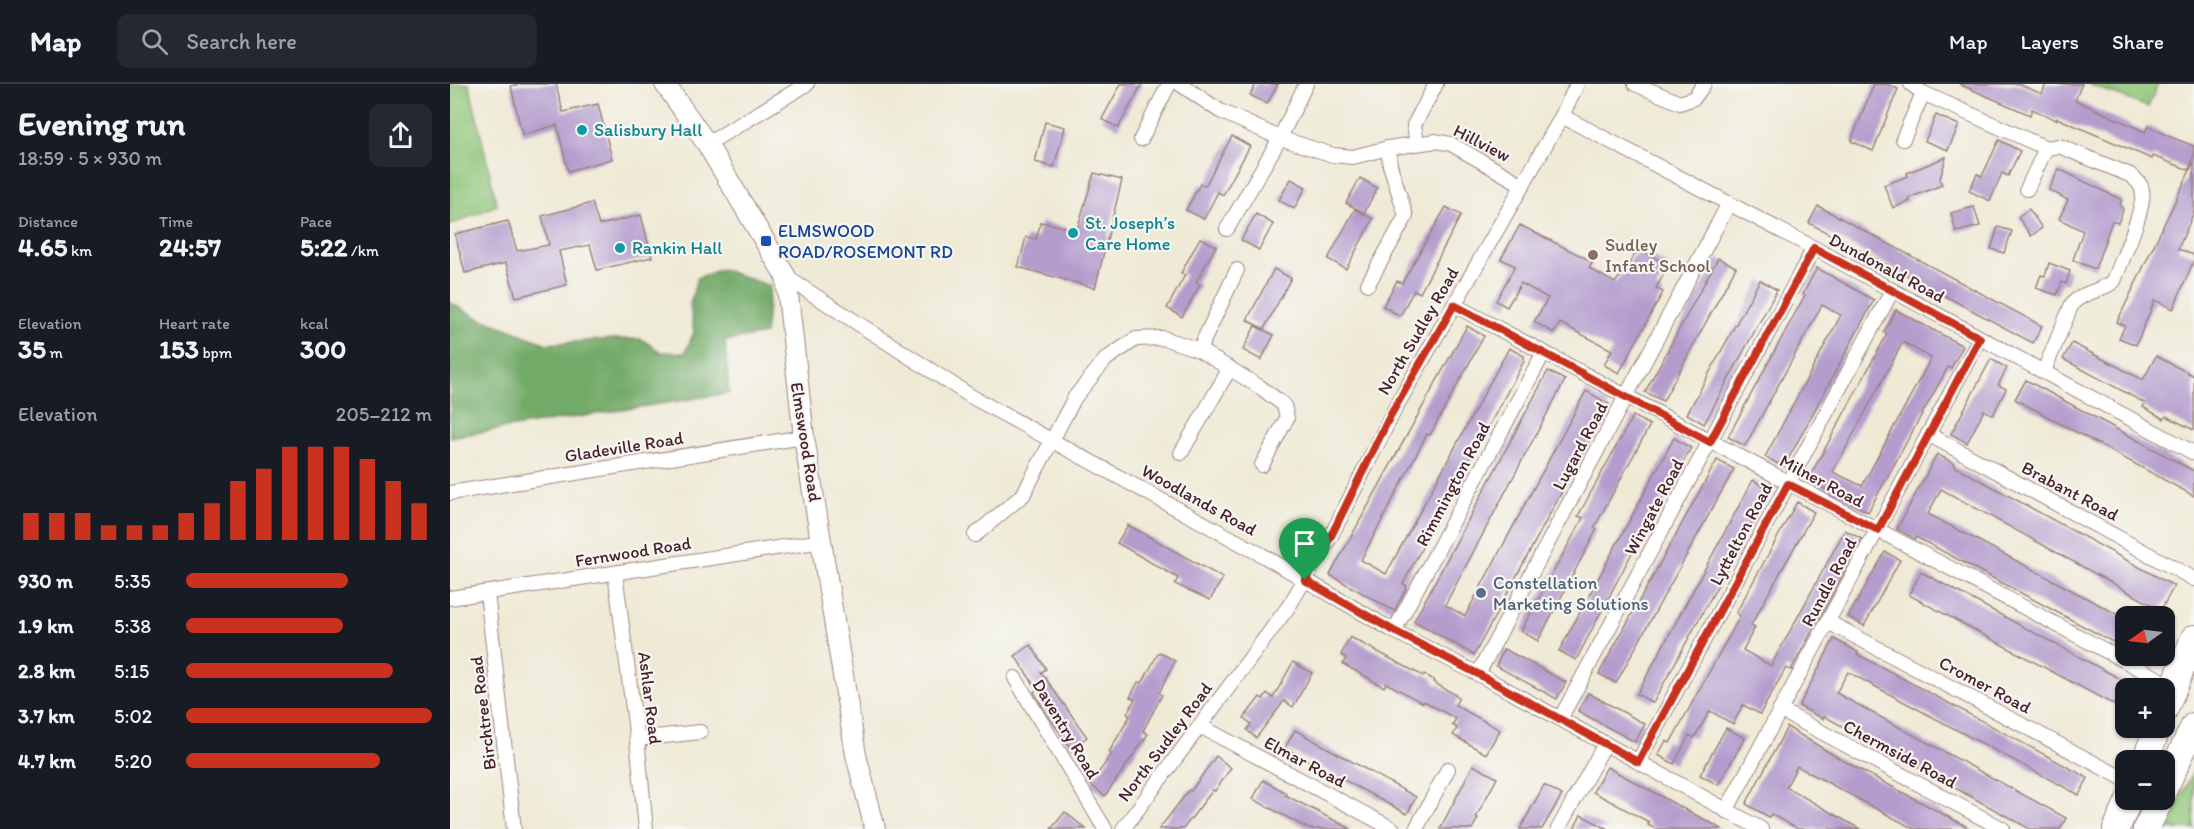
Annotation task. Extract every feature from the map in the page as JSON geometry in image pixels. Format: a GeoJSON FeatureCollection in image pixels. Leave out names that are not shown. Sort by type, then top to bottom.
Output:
{"type":"FeatureCollection","features":[{"type":"Feature","properties":{"kind":"highway"},"geometry":{"type":"LineString","coordinates":[[2175,685],[2194,638]]}},
{"type":"Feature","properties":{"kind":"highway"},"geometry":{"type":"LineString","coordinates":[[2175,766],[2194,726]]}},
{"type":"Feature","properties":{"kind":"highway"},"geometry":{"type":"LineString","coordinates":[[2116,829],[2124,810]]}},
{"type":"Feature","properties":{"kind":"highway"},"geometry":{"type":"LineString","coordinates":[[2146,829],[2155,810]]}},
{"type":"Feature","properties":{"kind":"street","name":"Elmswood Road"},"geometry":{"type":"LineString","coordinates":[[665,84],[707,144],[786,277],[804,437],[856,754],[875,829]]}},
{"type":"Feature","properties":{"kind":"street"},"geometry":{"type":"LineString","coordinates":[[707,144],[807,84]]}},
{"type":"Feature","properties":{"kind":"street"},"geometry":{"type":"LineString","coordinates":[[1141,139],[1169,84]]}},
{"type":"Feature","properties":{"kind":"street","name":"Hillview"},"geometry":{"type":"LineString","coordinates":[[1180,84],[1220,111],[1280,138],[1333,155],[1353,157],[1388,148],[1436,141],[1451,144],[1523,185]]}},
{"type":"Feature","properties":{"kind":"street"},"geometry":{"type":"LineString","coordinates":[[1227,229],[1280,138],[1306,84]]}},
{"type":"Feature","properties":{"kind":"street"},"geometry":{"type":"LineString","coordinates":[[1417,143],[1414,125],[1436,84]]}},
{"type":"Feature","properties":{"kind":"street","name":"North Sudley Road"},"geometry":{"type":"LineString","coordinates":[[1123,829],[1289,606],[1305,580],[1331,536],[1390,416],[1562,116],[1577,84]]}},
{"type":"Feature","properties":{"kind":"street"},"geometry":{"type":"LineString","coordinates":[[1635,84],[1680,103],[1694,98],[1704,84]]}},
{"type":"Feature","properties":{"kind":"street"},"geometry":{"type":"LineString","coordinates":[[1911,84],[1923,93],[2046,148],[2059,146],[2130,175],[2138,182],[2142,190],[2143,204],[2114,280],[2107,287],[2077,298],[2072,304],[2044,371]]}},
{"type":"Feature","properties":{"kind":"street"},"geometry":{"type":"LineString","coordinates":[[1903,139],[1923,93]]}},
{"type":"Feature","properties":{"kind":"street","name":"Dundonald Road"},"geometry":{"type":"LineString","coordinates":[[1562,116],[1814,248],[2194,453]]}},
{"type":"Feature","properties":{"kind":"street"},"geometry":{"type":"LineString","coordinates":[[1368,284],[1406,216],[1390,165],[1388,148]]}},
{"type":"Feature","properties":{"kind":"street"},"geometry":{"type":"LineString","coordinates":[[2027,189],[2046,148]]}},
{"type":"Feature","properties":{"kind":"street","name":"Lugard Road"},"geometry":{"type":"LineString","coordinates":[[1478,674],[1729,203]]}},
{"type":"Feature","properties":{"kind":"street","name":"Wingate Road"},"geometry":{"type":"LineString","coordinates":[[1560,719],[1814,248]]}},
{"type":"Feature","properties":{"kind":"street"},"geometry":{"type":"LineString","coordinates":[[1199,350],[1237,270]]}},
{"type":"Feature","properties":{"kind":"street","name":"Woodlands Road"},"geometry":{"type":"LineString","coordinates":[[786,277],[972,397],[1394,631],[1478,674],[1761,829]]}},
{"type":"Feature","properties":{"kind":"street","name":"Lyttelton Road"},"geometry":{"type":"LineString","coordinates":[[1638,762],[1892,291]]}},
{"type":"Feature","properties":{"kind":"street","name":"Milner Road"},"geometry":{"type":"LineString","coordinates":[[1454,305],[2157,678]]}},
{"type":"Feature","properties":{"kind":"street"},"geometry":{"type":"LineString","coordinates":[[975,536],[1023,495],[1075,397],[1106,359],[1136,339],[1164,338],[1199,350],[1284,405],[1287,418],[1262,465]]}},
{"type":"Feature","properties":{"kind":"street","name":"Rundle Road"},"geometry":{"type":"LineString","coordinates":[[1726,811],[1980,338]]}},
{"type":"Feature","properties":{"kind":"street","name":"Rimmington Road"},"geometry":{"type":"LineString","coordinates":[[1394,631],[1543,354]]}},
{"type":"Feature","properties":{"kind":"street"},"geometry":{"type":"LineString","coordinates":[[1181,453],[1230,368]]}},
{"type":"Feature","properties":{"kind":"street","name":"Brabant Road"},"geometry":{"type":"LineString","coordinates":[[1928,434],[2194,579]]}},
{"type":"Feature","properties":{"kind":"street","name":"Gladeville Road"},"geometry":{"type":"LineString","coordinates":[[450,493],[804,437]]}},
{"type":"Feature","properties":{"kind":"street","name":"Fernwood Road"},"geometry":{"type":"LineString","coordinates":[[450,598],[822,541]]}},
{"type":"Feature","properties":{"kind":"street","name":"Ashlar Road"},"geometry":{"type":"LineString","coordinates":[[615,573],[637,739],[646,829]]}},
{"type":"Feature","properties":{"kind":"street","name":"Birchtree Road"},"geometry":{"type":"LineString","coordinates":[[487,593],[514,829]]}},
{"type":"Feature","properties":{"kind":"street","name":"Cromer Road"},"geometry":{"type":"LineString","coordinates":[[1828,622],[2115,774]]}},
{"type":"Feature","properties":{"kind":"street","name":"Daventry Road"},"geometry":{"type":"LineString","coordinates":[[1015,678],[1105,829]]}},
{"type":"Feature","properties":{"kind":"street","name":"Chermside Road"},"geometry":{"type":"LineString","coordinates":[[1780,710],[2003,829]]}},
{"type":"Feature","properties":{"kind":"street","name":"Elmar Road"},"geometry":{"type":"LineString","coordinates":[[1200,726],[1393,829]]}},
{"type":"Feature","properties":{"kind":"street"},"geometry":{"type":"LineString","coordinates":[[637,739],[700,732]]}},
{"type":"Feature","properties":{"kind":"street"},"geometry":{"type":"LineString","coordinates":[[1558,829],[1605,744]]}},
{"type":"Feature","properties":{"kind":"street"},"geometry":{"type":"LineString","coordinates":[[1416,829],[1448,770]]}},
{"type":"Feature","properties":{"kind":"green space"},"geometry":{"type":"Polygon","coordinates":[[[450,84],[469,84],[497,205],[450,225],[450,84]]]}},
{"type":"Feature","properties":{"kind":"green space"},"geometry":{"type":"Polygon","coordinates":[[[2088,84],[2158,84],[2148,107],[2088,84]]]}},
{"type":"Feature","properties":{"kind":"green space"},"geometry":{"type":"Polygon","coordinates":[[[721,269],[770,286],[765,334],[725,341],[729,393],[450,437],[450,302],[474,316],[547,344],[641,339],[661,352],[685,353],[694,332],[690,305],[697,278],[721,269]]]}},
{"type":"Feature","properties":{"kind":"green space"},"geometry":{"type":"Polygon","coordinates":[[[2194,770],[2194,829],[2165,829],[2194,770]]]}},
{"type":"Feature","properties":{"kind":"building","name":"Salisbury Hall"},"geometry":{"type":"Polygon","coordinates":[[[556,84],[563,112],[598,104],[612,159],[568,171],[557,125],[522,135],[511,86],[556,84]]]}},
{"type":"Feature","properties":{"kind":"building"},"geometry":{"type":"Polygon","coordinates":[[[1121,84],[1142,84],[1118,128],[1102,119],[1121,84]]]}},
{"type":"Feature","properties":{"kind":"building"},"geometry":{"type":"Polygon","coordinates":[[[1256,84],[1278,84],[1267,104],[1250,95],[1256,84]]]}},
{"type":"Feature","properties":{"kind":"building"},"geometry":{"type":"Polygon","coordinates":[[[1874,84],[1886,84],[1898,89],[1873,151],[1851,141],[1874,84]]]}},
{"type":"Feature","properties":{"kind":"building"},"geometry":{"type":"Polygon","coordinates":[[[1959,84],[2019,84],[2042,94],[2046,84],[2082,84],[2075,100],[2145,132],[2148,126],[2194,146],[2194,155],[2189,170],[2153,156],[2152,159],[2032,109],[2030,115],[1959,84]]]}},
{"type":"Feature","properties":{"kind":"building"},"geometry":{"type":"Polygon","coordinates":[[[1936,115],[1959,125],[1948,150],[1925,141],[1936,115]]]}},
{"type":"Feature","properties":{"kind":"building"},"geometry":{"type":"Polygon","coordinates":[[[1045,122],[1065,127],[1054,167],[1035,162],[1045,122]]]}},
{"type":"Feature","properties":{"kind":"building"},"geometry":{"type":"Polygon","coordinates":[[[1232,136],[1250,146],[1223,195],[1218,192],[1204,219],[1186,210],[1200,184],[1205,186],[1232,136]]]}},
{"type":"Feature","properties":{"kind":"building"},"geometry":{"type":"Polygon","coordinates":[[[1999,140],[2020,151],[2008,176],[2002,173],[1990,201],[1969,191],[1977,174],[1982,176],[1999,140]]]}},
{"type":"Feature","properties":{"kind":"building"},"geometry":{"type":"Polygon","coordinates":[[[1946,157],[1940,179],[1942,185],[1909,198],[1910,201],[1893,208],[1884,185],[1946,157]]]}},
{"type":"Feature","properties":{"kind":"building"},"geometry":{"type":"Polygon","coordinates":[[[2194,162],[2194,212],[2178,249],[2194,255],[2194,260],[2173,309],[2155,300],[2136,345],[2119,338],[2125,326],[2117,322],[2194,162]]]}},
{"type":"Feature","properties":{"kind":"building"},"geometry":{"type":"Polygon","coordinates":[[[2059,169],[2122,200],[2120,204],[2123,210],[2118,223],[2112,221],[2095,269],[2073,260],[2083,231],[2059,219],[2068,200],[2049,190],[2059,169]]]}},
{"type":"Feature","properties":{"kind":"building","name":"St. Joseph’s Care Home"},"geometry":{"type":"Polygon","coordinates":[[[1094,173],[1122,180],[1095,288],[1018,267],[1026,237],[1036,239],[1041,222],[1077,230],[1094,173]]]}},
{"type":"Feature","properties":{"kind":"building"},"geometry":{"type":"Polygon","coordinates":[[[1360,178],[1377,188],[1364,213],[1346,203],[1360,178]]]}},
{"type":"Feature","properties":{"kind":"building"},"geometry":{"type":"Polygon","coordinates":[[[1291,179],[1306,187],[1294,209],[1279,200],[1291,179]]]}},
{"type":"Feature","properties":{"kind":"building","name":"Rankin Hall"},"geometry":{"type":"Polygon","coordinates":[[[592,203],[599,225],[641,215],[652,257],[597,270],[590,245],[559,251],[567,285],[516,297],[506,263],[465,273],[455,234],[508,221],[517,251],[549,245],[542,216],[592,203]]]}},
{"type":"Feature","properties":{"kind":"building"},"geometry":{"type":"Polygon","coordinates":[[[1818,206],[2042,326],[2033,343],[1809,223],[1818,206]]]}},
{"type":"Feature","properties":{"kind":"building"},"geometry":{"type":"Polygon","coordinates":[[[1446,207],[1461,215],[1420,293],[1414,290],[1400,316],[1383,306],[1397,281],[1402,283],[1446,207]]]}},
{"type":"Feature","properties":{"kind":"building"},"geometry":{"type":"Polygon","coordinates":[[[1974,207],[1980,226],[1956,232],[1951,213],[1974,207]]]}},
{"type":"Feature","properties":{"kind":"building"},"geometry":{"type":"Polygon","coordinates":[[[1355,209],[1373,219],[1346,269],[1328,259],[1355,209]]]}},
{"type":"Feature","properties":{"kind":"building"},"geometry":{"type":"Polygon","coordinates":[[[2029,209],[2042,228],[2031,236],[2018,217],[2029,209]]]}},
{"type":"Feature","properties":{"kind":"building"},"geometry":{"type":"Polygon","coordinates":[[[1256,214],[1273,224],[1259,250],[1241,240],[1256,214]]]}},
{"type":"Feature","properties":{"kind":"building"},"geometry":{"type":"Polygon","coordinates":[[[1520,225],[1593,262],[1589,268],[1615,283],[1638,249],[1669,265],[1656,288],[1663,292],[1619,373],[1604,365],[1612,350],[1560,323],[1554,333],[1534,322],[1548,298],[1521,283],[1507,307],[1496,301],[1515,266],[1501,259],[1520,225]]]}},
{"type":"Feature","properties":{"kind":"building"},"geometry":{"type":"Polygon","coordinates":[[[1998,227],[2012,231],[2004,253],[1991,249],[1998,227]]]}},
{"type":"Feature","properties":{"kind":"building"},"geometry":{"type":"Polygon","coordinates":[[[1200,238],[1216,246],[1196,282],[1200,285],[1182,317],[1167,308],[1185,275],[1181,273],[1200,238]]]}},
{"type":"Feature","properties":{"kind":"building"},"geometry":{"type":"Polygon","coordinates":[[[1718,258],[1736,267],[1663,401],[1645,392],[1718,258]]]}},
{"type":"Feature","properties":{"kind":"building"},"geometry":{"type":"Polygon","coordinates":[[[2049,263],[2070,271],[2066,284],[2062,282],[2057,295],[2036,288],[2041,275],[2045,276],[2049,263]]]}},
{"type":"Feature","properties":{"kind":"building"},"geometry":{"type":"Polygon","coordinates":[[[1817,268],[1874,300],[1784,467],[1765,457],[1841,315],[1822,305],[1745,446],[1728,437],[1805,295],[1803,294],[1817,268]]]}},
{"type":"Feature","properties":{"kind":"building"},"geometry":{"type":"Polygon","coordinates":[[[1274,269],[1291,278],[1264,329],[1247,320],[1274,269]]]}},
{"type":"Feature","properties":{"kind":"building"},"geometry":{"type":"Polygon","coordinates":[[[1760,280],[1777,290],[1704,424],[1687,414],[1760,280]]]}},
{"type":"Feature","properties":{"kind":"building"},"geometry":{"type":"Polygon","coordinates":[[[1896,310],[1963,346],[1951,368],[1948,367],[1868,512],[1808,480],[1887,334],[1884,332],[1896,310]],[[1903,342],[1833,472],[1862,486],[1931,358],[1903,342]]]}},
{"type":"Feature","properties":{"kind":"building"},"geometry":{"type":"Polygon","coordinates":[[[1255,326],[1274,335],[1261,360],[1243,350],[1255,326]]]}},
{"type":"Feature","properties":{"kind":"building"},"geometry":{"type":"Polygon","coordinates":[[[1467,326],[1484,336],[1430,435],[1427,434],[1361,560],[1386,574],[1509,348],[1524,356],[1524,361],[1472,457],[1470,456],[1403,584],[1407,586],[1394,611],[1330,575],[1467,326]]]}},
{"type":"Feature","properties":{"kind":"building"},"geometry":{"type":"Polygon","coordinates":[[[2072,343],[2143,380],[2156,356],[2194,376],[2194,430],[2166,416],[2164,419],[2143,407],[2145,403],[2063,359],[2072,343]]]}},
{"type":"Feature","properties":{"kind":"building"},"geometry":{"type":"Polygon","coordinates":[[[1991,359],[2007,368],[1998,385],[2006,389],[1993,415],[1984,410],[1967,443],[1951,434],[1991,359]]]}},
{"type":"Feature","properties":{"kind":"building"},"geometry":{"type":"Polygon","coordinates":[[[1548,371],[1565,380],[1445,605],[1465,616],[1586,391],[1609,404],[1474,655],[1414,621],[1548,371]]]}},
{"type":"Feature","properties":{"kind":"building"},"geometry":{"type":"Polygon","coordinates":[[[2026,380],[2194,471],[2194,496],[2015,399],[2026,380]]]}},
{"type":"Feature","properties":{"kind":"building"},"geometry":{"type":"Polygon","coordinates":[[[1633,416],[1650,425],[1594,528],[1597,529],[1538,641],[1521,631],[1583,518],[1578,516],[1633,416]]]}},
{"type":"Feature","properties":{"kind":"building"},"geometry":{"type":"Polygon","coordinates":[[[1674,438],[1691,448],[1635,547],[1576,660],[1559,651],[1674,438]]]}},
{"type":"Feature","properties":{"kind":"building"},"geometry":{"type":"Polygon","coordinates":[[[1937,454],[1955,464],[1954,466],[2174,586],[2163,606],[2154,606],[1941,489],[1928,514],[2115,613],[2115,643],[1897,529],[1937,454]]]}},
{"type":"Feature","properties":{"kind":"building"},"geometry":{"type":"Polygon","coordinates":[[[1717,460],[1734,469],[1616,683],[1599,674],[1717,460]]]}},
{"type":"Feature","properties":{"kind":"building"},"geometry":{"type":"Polygon","coordinates":[[[1753,480],[1770,490],[1653,703],[1637,694],[1753,480]]]}},
{"type":"Feature","properties":{"kind":"building"},"geometry":{"type":"Polygon","coordinates":[[[1797,502],[1814,512],[1751,625],[1755,627],[1743,650],[1771,666],[1845,530],[1862,539],[1791,670],[1786,668],[1760,714],[1743,705],[1733,724],[1710,711],[1694,738],[1689,735],[1674,764],[1658,755],[1666,741],[1670,743],[1740,616],[1736,613],[1797,502]]]}},
{"type":"Feature","properties":{"kind":"building"},"geometry":{"type":"Polygon","coordinates":[[[1128,525],[1223,578],[1210,600],[1175,584],[1178,578],[1117,543],[1128,525]]]}},
{"type":"Feature","properties":{"kind":"building"},"geometry":{"type":"Polygon","coordinates":[[[1885,552],[1900,560],[1864,626],[1848,617],[1885,552]]]}},
{"type":"Feature","properties":{"kind":"building"},"geometry":{"type":"Polygon","coordinates":[[[1921,572],[2119,678],[2115,678],[2115,705],[1909,595],[1921,572]]]}},
{"type":"Feature","properties":{"kind":"building"},"geometry":{"type":"Polygon","coordinates":[[[1350,637],[1434,680],[1433,682],[1459,697],[1455,705],[1500,730],[1486,754],[1453,735],[1457,728],[1452,725],[1456,719],[1386,683],[1384,687],[1343,664],[1346,658],[1341,655],[1350,637]]]}},
{"type":"Feature","properties":{"kind":"building"},"geometry":{"type":"Polygon","coordinates":[[[1834,639],[1858,652],[1857,654],[2088,778],[2079,795],[1848,672],[1836,693],[2066,818],[2060,829],[2030,829],[1824,716],[1823,719],[1799,706],[1834,639]]]}},
{"type":"Feature","properties":{"kind":"building"},"geometry":{"type":"Polygon","coordinates":[[[1031,645],[1046,669],[1041,672],[1087,737],[1071,748],[1048,716],[1034,692],[1037,689],[1015,656],[1031,645]]]}},
{"type":"Feature","properties":{"kind":"building"},"geometry":{"type":"Polygon","coordinates":[[[1504,649],[1566,682],[1557,699],[1496,666],[1504,649]]]}},
{"type":"Feature","properties":{"kind":"building"},"geometry":{"type":"Polygon","coordinates":[[[1159,652],[1175,661],[1159,693],[1162,695],[1143,731],[1148,734],[1105,796],[1090,784],[1112,754],[1109,752],[1130,716],[1127,714],[1135,699],[1130,697],[1138,682],[1142,683],[1159,652]]]}},
{"type":"Feature","properties":{"kind":"building"},"geometry":{"type":"Polygon","coordinates":[[[1293,662],[1312,673],[1293,707],[1284,701],[1256,738],[1247,730],[1251,724],[1244,718],[1260,697],[1263,699],[1267,693],[1273,698],[1293,662]]]}},
{"type":"Feature","properties":{"kind":"building"},"geometry":{"type":"Polygon","coordinates":[[[1588,693],[1645,724],[1635,742],[1578,711],[1588,693]]]}},
{"type":"Feature","properties":{"kind":"building"},"geometry":{"type":"Polygon","coordinates":[[[1787,727],[1842,760],[1971,829],[1914,829],[1797,766],[1786,787],[1860,829],[1798,829],[1771,814],[1769,817],[1746,804],[1787,727]]]}},
{"type":"Feature","properties":{"kind":"building"},"geometry":{"type":"Polygon","coordinates":[[[1726,728],[1745,738],[1718,785],[1700,775],[1726,728]]]}},
{"type":"Feature","properties":{"kind":"building"},"geometry":{"type":"Polygon","coordinates":[[[1295,730],[1416,797],[1407,814],[1285,748],[1295,730]]]}},
{"type":"Feature","properties":{"kind":"building"},"geometry":{"type":"Polygon","coordinates":[[[1216,756],[1231,768],[1215,791],[1213,790],[1183,829],[1159,829],[1189,790],[1191,791],[1216,756]]]}},
{"type":"Feature","properties":{"kind":"building"},"geometry":{"type":"Polygon","coordinates":[[[1473,765],[1497,778],[1476,817],[1478,818],[1472,829],[1440,829],[1473,765]]]}},
{"type":"Feature","properties":{"kind":"building"},"geometry":{"type":"Polygon","coordinates":[[[1607,767],[1722,829],[1656,829],[1648,825],[1649,822],[1593,792],[1607,767]]]}},
{"type":"Feature","properties":{"kind":"building"},"geometry":{"type":"Polygon","coordinates":[[[1263,780],[1286,793],[1285,795],[1351,829],[1309,829],[1253,799],[1263,780]]]}},
{"type":"Feature","properties":{"kind":"building"},"geometry":{"type":"Polygon","coordinates":[[[1544,785],[1562,795],[1542,829],[1520,829],[1544,785]]]}},
{"type":"Feature","properties":{"kind":"building"},"geometry":{"type":"Polygon","coordinates":[[[1065,812],[1086,829],[1051,829],[1065,812]]]}},
{"type":"Feature","properties":{"kind":"building"},"geometry":{"type":"Polygon","coordinates":[[[1581,815],[1608,829],[1574,829],[1581,815]]]}},
{"type":"Feature","properties":{"kind":"place","name":"Salisbury Hall"},"geometry":{"type":"Point","coordinates":[582,130]}},
{"type":"Feature","properties":{"kind":"place","name":"St. Joseph’s Care Home"},"geometry":{"type":"Point","coordinates":[1073,233]}},
{"type":"Feature","properties":{"kind":"place","name":"ELMSWOOD ROAD/ROSEMONT RD"},"geometry":{"type":"Point","coordinates":[766,241]}},
{"type":"Feature","properties":{"kind":"place","name":"Rankin Hall"},"geometry":{"type":"Point","coordinates":[620,248]}},
{"type":"Feature","properties":{"kind":"place","name":"Sudley Infant School"},"geometry":{"type":"Point","coordinates":[1593,255]}},
{"type":"Feature","properties":{"kind":"place","name":"Constellation Marketing Solutions"},"geometry":{"type":"Point","coordinates":[1481,593]}},
{"type":"Feature","properties":{"kind":"route"},"geometry":{"type":"LineString","coordinates":[[1814,248],[1980,338],[1878,530],[1788,484],[1638,762],[1478,674],[1394,631],[1305,580],[1331,536],[1390,416],[1454,305],[1710,442],[1814,248]]}}]}
